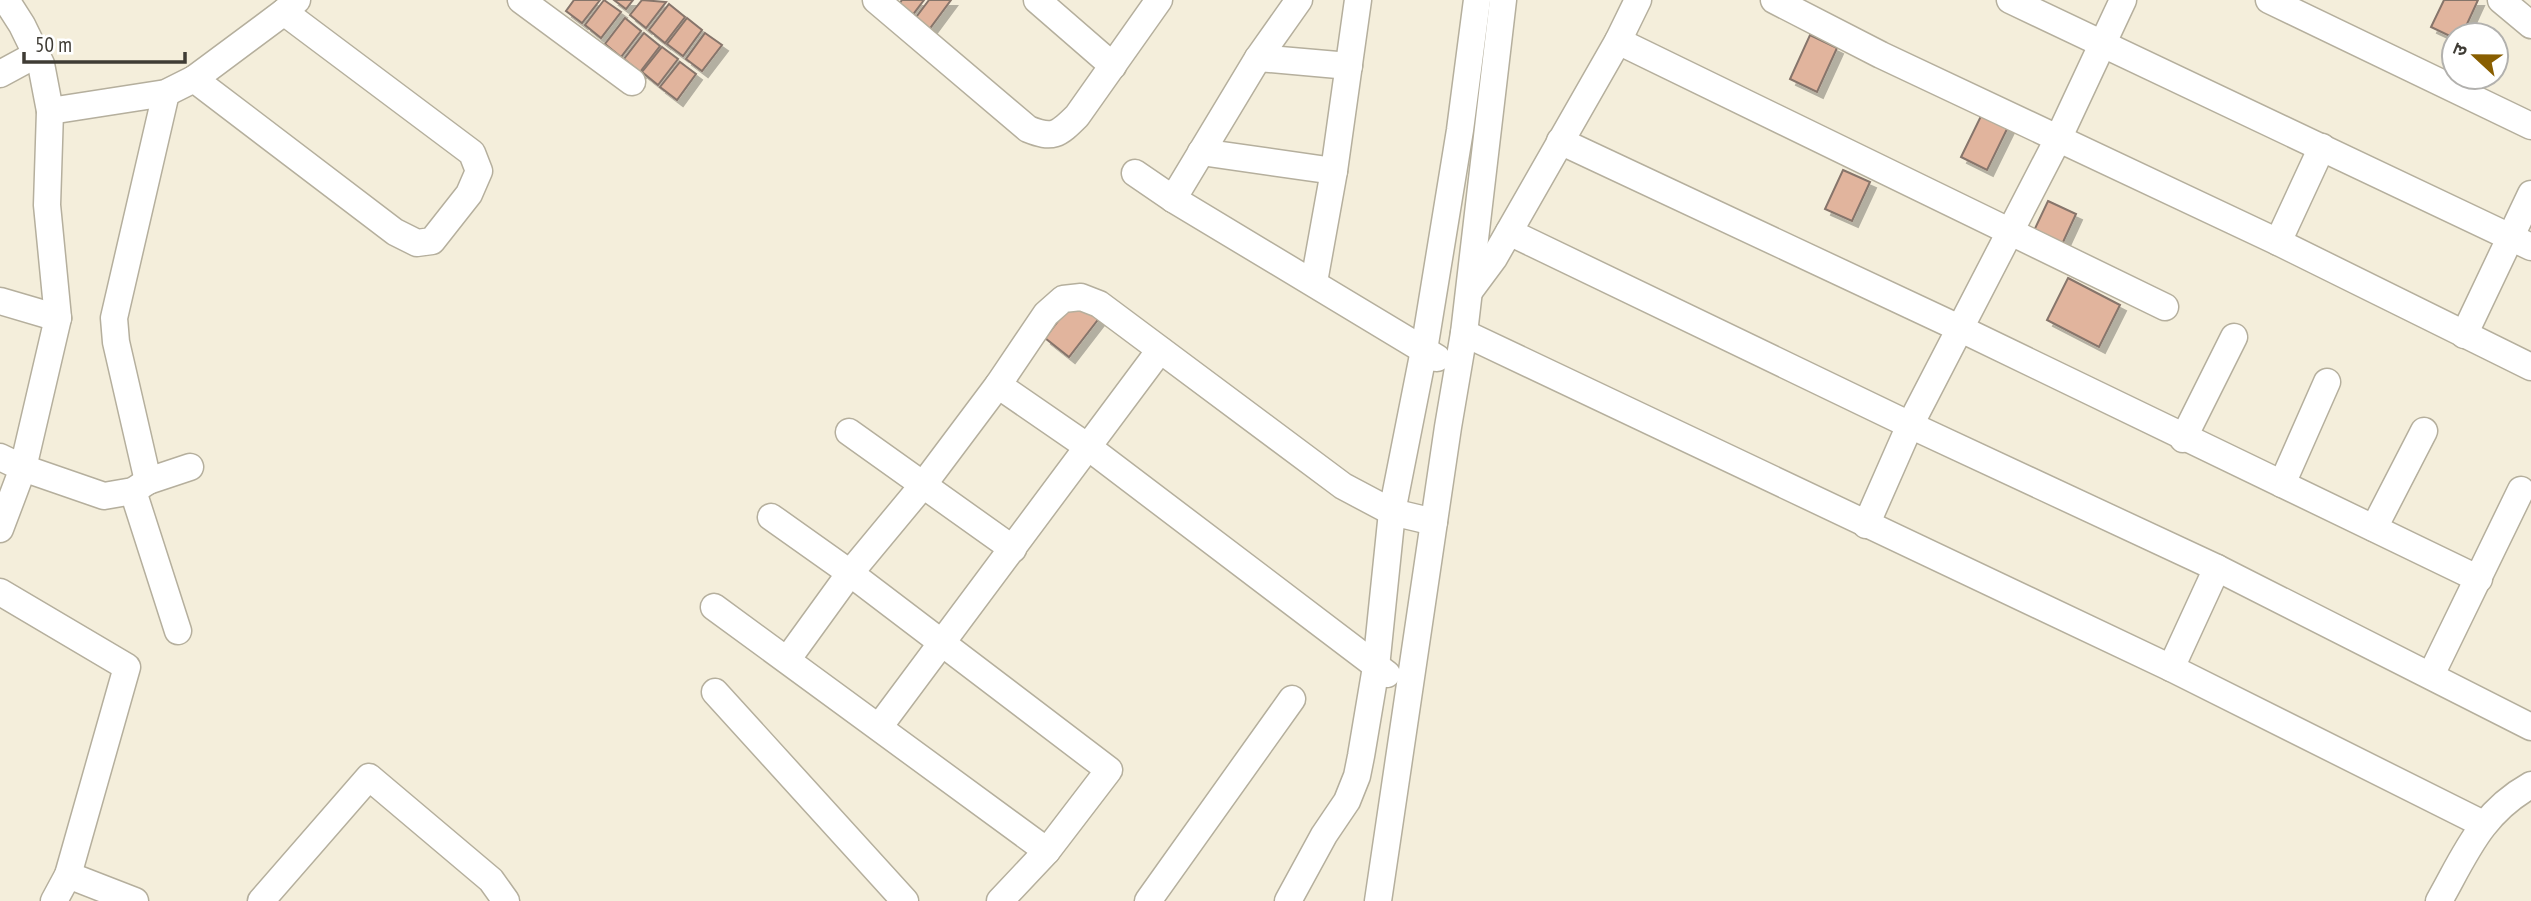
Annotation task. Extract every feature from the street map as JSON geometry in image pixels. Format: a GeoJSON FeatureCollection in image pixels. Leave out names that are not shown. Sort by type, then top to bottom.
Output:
{"type":"FeatureCollection","features":[{"type":"Feature","properties":{"kind":"street"},"geometry":{"type":"LineString","coordinates":[[0,529],[11,463],[58,318],[47,205],[56,110],[37,54],[6,0]]}},
{"type":"Feature","properties":{"kind":"street"},"geometry":{"type":"LineString","coordinates":[[520,0],[632,82]]}},
{"type":"Feature","properties":{"kind":"street"},"geometry":{"type":"LineString","coordinates":[[876,0],[1028,129],[1045,136],[1061,132],[1077,116],[1159,0]]}},
{"type":"Feature","properties":{"kind":"street"},"geometry":{"type":"LineString","coordinates":[[1037,0],[1112,66]]}},
{"type":"Feature","properties":{"kind":"street"},"geometry":{"type":"LineString","coordinates":[[1173,199],[1258,58],[1299,0]]}},
{"type":"Feature","properties":{"kind":"street"},"geometry":{"type":"LineString","coordinates":[[1314,282],[1334,171],[1358,0]]}},
{"type":"Feature","properties":{"kind":"street"},"geometry":{"type":"LineString","coordinates":[[1288,901],[1324,835],[1347,801],[1393,679],[1413,517],[1439,359],[1460,130],[1477,0]]}},
{"type":"Feature","properties":{"kind":"street"},"geometry":{"type":"LineString","coordinates":[[1378,901],[1393,679],[1413,517],[1439,359],[1464,334],[1503,0]]}},
{"type":"Feature","properties":{"kind":"street"},"geometry":{"type":"LineString","coordinates":[[1469,291],[1494,258],[1618,41],[1638,0]]}},
{"type":"Feature","properties":{"kind":"street"},"geometry":{"type":"LineString","coordinates":[[1774,0],[1881,55],[2278,242],[2531,367]]}},
{"type":"Feature","properties":{"kind":"street"},"geometry":{"type":"LineString","coordinates":[[2010,0],[2521,242]]}},
{"type":"Feature","properties":{"kind":"street"},"geometry":{"type":"LineString","coordinates":[[1866,526],[1910,425],[2011,233],[2123,0]]}},
{"type":"Feature","properties":{"kind":"street"},"geometry":{"type":"LineString","coordinates":[[2269,0],[2531,126]]}},
{"type":"Feature","properties":{"kind":"street"},"geometry":{"type":"LineString","coordinates":[[2501,0],[2531,25]]}},
{"type":"Feature","properties":{"kind":"street"},"geometry":{"type":"LineString","coordinates":[[56,110],[166,93],[194,79],[290,6],[472,152],[479,171],[469,194],[432,241],[417,243],[395,232],[194,79]]}},
{"type":"Feature","properties":{"kind":"street"},"geometry":{"type":"LineString","coordinates":[[1618,41],[2165,307]]}},
{"type":"Feature","properties":{"kind":"street"},"geometry":{"type":"LineString","coordinates":[[0,74],[37,54]]}},
{"type":"Feature","properties":{"kind":"street"},"geometry":{"type":"LineString","coordinates":[[1258,58],[1349,66]]}},
{"type":"Feature","properties":{"kind":"street"},"geometry":{"type":"LineString","coordinates":[[166,93],[114,318],[127,490],[178,631]]}},
{"type":"Feature","properties":{"kind":"street"},"geometry":{"type":"LineString","coordinates":[[1560,141],[1959,328],[2183,439],[2479,579]]}},
{"type":"Feature","properties":{"kind":"street"},"geometry":{"type":"LineString","coordinates":[[2278,242],[2322,147]]}},
{"type":"Feature","properties":{"kind":"street"},"geometry":{"type":"LineString","coordinates":[[1201,152],[1334,171]]}},
{"type":"Feature","properties":{"kind":"street"},"geometry":{"type":"LineString","coordinates":[[1135,173],[1173,199],[1439,359]]}},
{"type":"Feature","properties":{"kind":"street"},"geometry":{"type":"LineString","coordinates":[[2464,335],[2521,242],[2531,194]]}},
{"type":"Feature","properties":{"kind":"street"},"geometry":{"type":"LineString","coordinates":[[1508,232],[1910,425],[2217,568],[2531,726]]}},
{"type":"Feature","properties":{"kind":"street"},"geometry":{"type":"LineString","coordinates":[[787,660],[850,573],[923,485],[998,385],[1046,314],[1063,299],[1081,297],[1099,304],[1343,486],[1413,517]]}},
{"type":"Feature","properties":{"kind":"street"},"geometry":{"type":"LineString","coordinates":[[0,301],[58,318]]}},
{"type":"Feature","properties":{"kind":"street"},"geometry":{"type":"LineString","coordinates":[[1464,334],[2171,668],[2483,824]]}},
{"type":"Feature","properties":{"kind":"street"},"geometry":{"type":"LineString","coordinates":[[2183,439],[2234,337]]}},
{"type":"Feature","properties":{"kind":"street"},"geometry":{"type":"LineString","coordinates":[[879,727],[1160,350]]}},
{"type":"Feature","properties":{"kind":"street"},"geometry":{"type":"LineString","coordinates":[[2283,484],[2327,382]]}},
{"type":"Feature","properties":{"kind":"street"},"geometry":{"type":"LineString","coordinates":[[998,385],[1088,447],[1393,679]]}},
{"type":"Feature","properties":{"kind":"street"},"geometry":{"type":"LineString","coordinates":[[2374,528],[2424,431]]}},
{"type":"Feature","properties":{"kind":"street"},"geometry":{"type":"LineString","coordinates":[[849,432],[1013,549]]}},
{"type":"Feature","properties":{"kind":"street"},"geometry":{"type":"LineString","coordinates":[[11,463],[127,490],[190,467]]}},
{"type":"Feature","properties":{"kind":"street"},"geometry":{"type":"LineString","coordinates":[[2431,676],[2521,490]]}},
{"type":"Feature","properties":{"kind":"street"},"geometry":{"type":"LineString","coordinates":[[771,517],[850,573],[1110,770],[1047,851],[1000,901]]}},
{"type":"Feature","properties":{"kind":"street"},"geometry":{"type":"LineString","coordinates":[[2171,668],[2217,568]]}},
{"type":"Feature","properties":{"kind":"street"},"geometry":{"type":"LineString","coordinates":[[1,594],[127,667],[68,875],[54,901]]}},
{"type":"Feature","properties":{"kind":"street"},"geometry":{"type":"LineString","coordinates":[[714,607],[1047,851]]}},
{"type":"Feature","properties":{"kind":"street"},"geometry":{"type":"LineString","coordinates":[[715,692],[905,901]]}},
{"type":"Feature","properties":{"kind":"street"},"geometry":{"type":"LineString","coordinates":[[1148,901],[1292,699]]}},
{"type":"Feature","properties":{"kind":"street"},"geometry":{"type":"LineString","coordinates":[[261,901],[369,777],[491,880],[506,901]]}},
{"type":"Feature","properties":{"kind":"street"},"geometry":{"type":"LineString","coordinates":[[2439,901],[2483,824],[2525,793]]}},
{"type":"Feature","properties":{"kind":"street"},"geometry":{"type":"LineString","coordinates":[[68,875],[126,898]]}},
{"type":"Feature","properties":{"kind":"building"},"geometry":{"type":"Polygon","coordinates":[[[574,0],[600,0],[582,23],[566,11],[574,0]]]}},
{"type":"Feature","properties":{"kind":"building"},"geometry":{"type":"Polygon","coordinates":[[[604,0],[621,12],[601,38],[585,25],[604,0]]]}},
{"type":"Feature","properties":{"kind":"building"},"geometry":{"type":"Polygon","coordinates":[[[614,0],[633,0],[626,9],[614,0]]]}},
{"type":"Feature","properties":{"kind":"building"},"geometry":{"type":"Polygon","coordinates":[[[642,0],[666,2],[646,28],[630,15],[642,0]]]}},
{"type":"Feature","properties":{"kind":"building"},"geometry":{"type":"Polygon","coordinates":[[[902,0],[924,0],[911,17],[897,7],[902,0]]]}},
{"type":"Feature","properties":{"kind":"building"},"geometry":{"type":"Polygon","coordinates":[[[929,0],[951,0],[928,31],[914,20],[929,0]]]}},
{"type":"Feature","properties":{"kind":"building"},"geometry":{"type":"Polygon","coordinates":[[[2444,0],[2478,0],[2468,21],[2440,21],[2440,31],[2431,27],[2444,0]]]}},
{"type":"Feature","properties":{"kind":"building"},"geometry":{"type":"Polygon","coordinates":[[[669,4],[685,17],[665,43],[649,30],[669,4]]]}},
{"type":"Feature","properties":{"kind":"building"},"geometry":{"type":"Polygon","coordinates":[[[625,18],[641,31],[621,57],[605,44],[625,18]]]}},
{"type":"Feature","properties":{"kind":"building"},"geometry":{"type":"Polygon","coordinates":[[[687,18],[702,30],[683,56],[667,44],[687,18]]]}},
{"type":"Feature","properties":{"kind":"building"},"geometry":{"type":"Polygon","coordinates":[[[644,33],[660,46],[640,72],[624,59],[644,33]]]}},
{"type":"Feature","properties":{"kind":"building"},"geometry":{"type":"Polygon","coordinates":[[[705,33],[722,45],[702,71],[686,59],[705,33]]]}},
{"type":"Feature","properties":{"kind":"building"},"geometry":{"type":"Polygon","coordinates":[[[1810,35],[1837,48],[1817,92],[1790,79],[1810,35]]]}},
{"type":"Feature","properties":{"kind":"building"},"geometry":{"type":"Polygon","coordinates":[[[662,47],[678,59],[658,85],[642,72],[662,47]]]}},
{"type":"Feature","properties":{"kind":"building"},"geometry":{"type":"Polygon","coordinates":[[[680,62],[696,74],[677,100],[660,87],[680,62]]]}},
{"type":"Feature","properties":{"kind":"building"},"geometry":{"type":"Polygon","coordinates":[[[1982,114],[2008,127],[1987,170],[1961,157],[1982,114]]]}},
{"type":"Feature","properties":{"kind":"building"},"geometry":{"type":"Polygon","coordinates":[[[1843,170],[1870,182],[1852,221],[1825,209],[1843,170]]]}},
{"type":"Feature","properties":{"kind":"building"},"geometry":{"type":"Polygon","coordinates":[[[2048,201],[2076,214],[2058,253],[2030,239],[2048,201]]]}},
{"type":"Feature","properties":{"kind":"building"},"geometry":{"type":"Polygon","coordinates":[[[2068,278],[2120,305],[2099,347],[2047,320],[2068,278]]]}},
{"type":"Feature","properties":{"kind":"building"},"geometry":{"type":"Polygon","coordinates":[[[1076,298],[1100,317],[1069,357],[1045,338],[1076,298]]]}}]}
